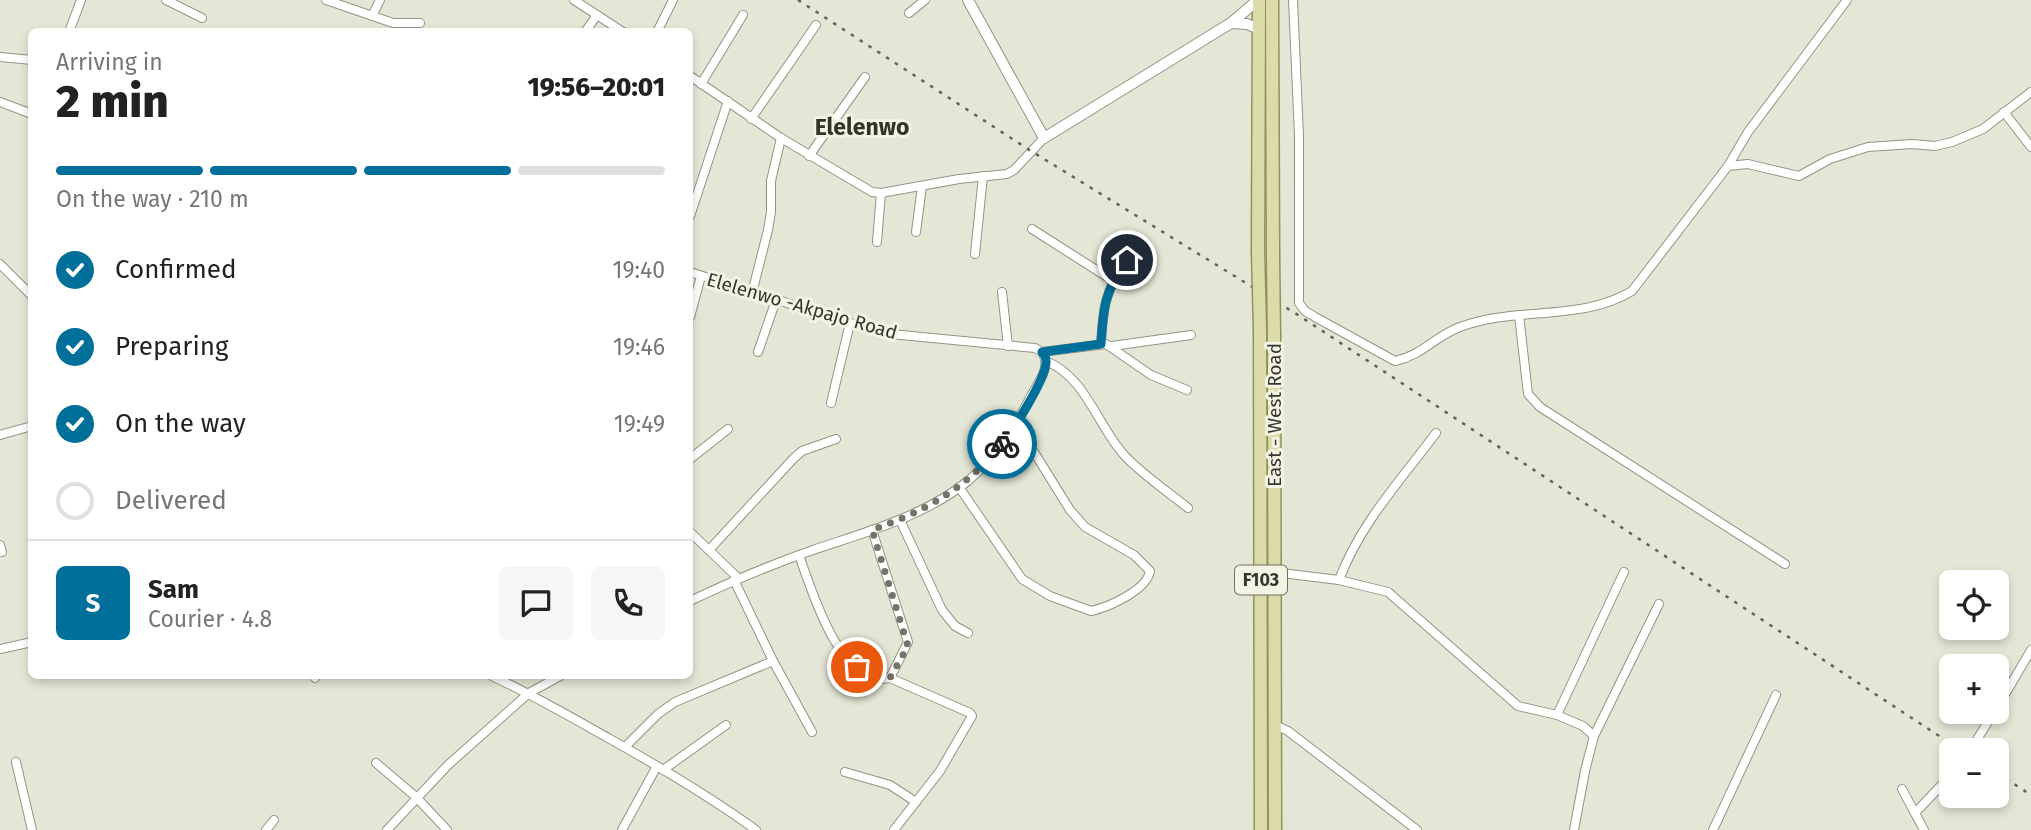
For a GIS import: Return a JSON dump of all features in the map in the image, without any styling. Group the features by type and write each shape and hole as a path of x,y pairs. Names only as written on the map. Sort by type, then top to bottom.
{"main road":[{"name":"East - West Road","path":"1258,0 1261,830"},
{"name":"East - West Road","path":"1272,0 1275,830"}],"street":[{"path":"70,28 80,0"},
{"path":"166,0 202,18"},
{"path":"326,0 393,23 420,23"},
{"path":"372,16 380,0"},
{"path":"573,0 617,28"},
{"path":"659,28 673,0"},
{"path":"909,13 925,0"},
{"path":"968,0 1044,138"},
{"path":"693,78 809,156 862,187 881,193 1002,175 1014,170 1044,138 1231,23 1258,0"},
{"path":"1293,0 1299,136 1299,303 1305,311 1395,362 1412,358 1440,337 1460,327 1499,317 1593,307 1615,302 1632,292 1728,166 1748,132 1847,0"},
{"path":"588,28 597,15"},
{"path":"701,84 743,15"},
{"path":"1231,23 1247,24 1259,29"},
{"path":"751,119 816,26"},
{"path":"0,57 28,60"},
{"path":"809,156 865,77"},
{"path":"1728,166 1748,163 1799,176 1830,159 1868,147 1912,144 1935,146 1952,142 1983,128 2031,92"},
{"path":"693,207 728,101"},
{"path":"0,102 28,112"},
{"path":"2004,112 2031,147"},
{"path":"752,293 768,230 771,181 781,138"},
{"path":"975,254 983,176"},
{"path":"916,232 922,186"},
{"path":"877,242 881,193"},
{"path":"1032,229 1112,280"},
{"path":"1101,344 1103,310 1112,280 1127,260"},
{"path":"0,264 28,292"},
{"name":"Elelenwo -Akpajo Road","path":"693,273 850,323 910,337 1034,348 1042,352 1101,344 1112,346"},
{"path":"693,306 701,276"},
{"path":"1002,292 1008,346"},
{"path":"758,352 776,300"},
{"path":"1519,315 1528,394 1540,407 1785,564"},
{"path":"831,403 850,323"},
{"path":"1112,346 1191,335"},
{"path":"1112,346 1151,375 1187,390"},
{"path":"1042,352 1046,361 1061,369 1077,384 1125,456 1188,508"},
{"path":"693,600 736,579 900,520 930,506 959,487 982,467 1012,430 1043,372 1046,361"},
{"path":"0,435 28,427"},
{"path":"693,457 728,429"},
{"path":"959,487 1022,579 1050,596 1091,611 1129,595 1146,581 1150,571 1134,555 1099,536 1076,517 1034,452 1012,430"},
{"path":"1339,580 1349,554 1375,511 1436,433"},
{"path":"709,550 793,459 809,448 836,439"},
{"path":"900,520 942,610 955,626 968,633"},
{"path":"872,530 908,642 890,678"},
{"path":"693,535 736,579 773,661 812,732"},
{"path":"799,555 820,612 843,652 871,678 890,678 972,716 940,771 894,830"},
{"path":"1273,572 1339,580 1388,592 1518,706 1557,715 1583,726 1594,736"},
{"path":"1557,715 1624,572"},
{"path":"1574,830 1584,771 1594,736 1659,604"},
{"path":"0,649 28,643"},
{"path":"2009,688 2031,650"},
{"path":"625,747 658,714 675,702 773,661"},
{"path":"499,679 625,747 743,826 756,830"},
{"path":"387,830 448,765 529,693 555,679"},
{"path":"1713,830 1776,695"},
{"path":"622,830 660,768 726,724"},
{"path":"1273,724 1288,731 1418,830"},
{"path":"16,762 32,830"},
{"path":"376,763 416,797 447,830"},
{"path":"845,772 890,785 916,803"},
{"path":"1915,813 1939,788"},
{"path":"1902,789 1924,830"},
{"path":"266,830 274,820"}],"railway":[{"path":"798,0 1031,151 1298,315 1942,738"},
{"path":"2009,781 2031,795"}],"way so far":[{"path":"857,667 871,678 890,678 908,646 872,530 916,513 944,498 971,478 1002,444"}],"district":[{"name":"Elelenwo","path":"862,127"}],"route":[{"path":"1002,444 1043,372 1046,361 1042,352 1101,344 1103,310 1112,280 1127,260"}]}
